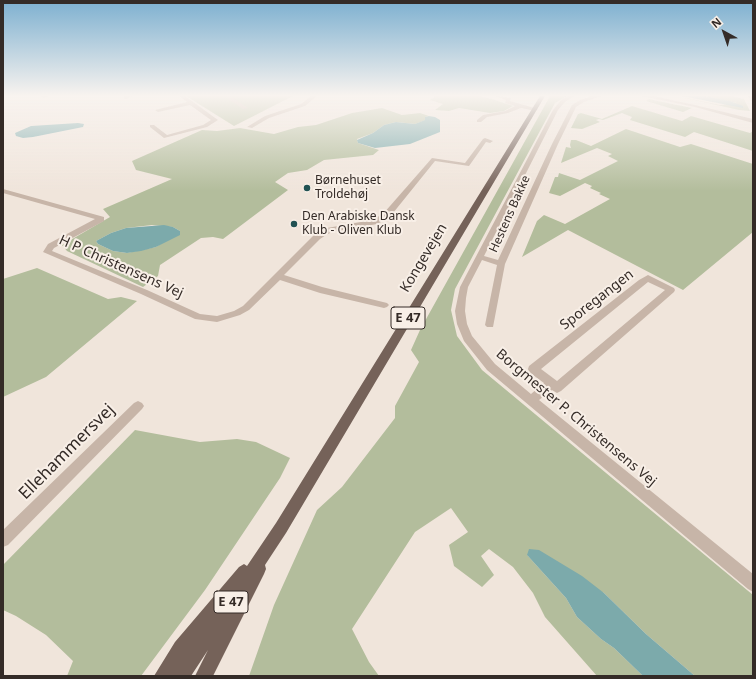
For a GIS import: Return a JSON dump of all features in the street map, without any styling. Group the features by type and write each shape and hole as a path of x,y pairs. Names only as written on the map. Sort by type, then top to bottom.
{"main road":[{"name":"Kongevejen","path":"181,676 280,528 523,128"},
{"name":"Kongevejen","path":"204,676 280,528"},
{"path":"163,676 181,648 280,528"}],"street":[{"path":"154,128 166,137 199,128"},
{"name":"Borgmester P. Christensens Vej","path":"549,128 533,171 480,257 464,287 460,298 460,311 462,324 468,338 491,366 531,401 753,584"},
{"name":"Hestens Bakke","path":"490,325 501,264 533,171 561,128"},
{"path":"431,163 434,159 467,165 485,140 490,141"},
{"path":"431,163 472,170"},
{"name":"H P Christensens Vej","path":"3,191 101,219 51,246 47,252 144,292 198,317 217,319 238,313 246,308 316,237 330,230 374,222 386,216 431,163"},
{"name":"Hestens Bakke","path":"480,257 501,264"},
{"path":"278,276 320,290 384,305"},
{"name":"Sporegangen","path":"648,278 671,290 557,388 552,383 533,369 642,282 648,278"},
{"name":"Sporegangen","path":"531,401 552,383"},
{"name":"Ellehammersvej","path":"3,540 138,406"}],"green space":[{"path":"240,128 274,134 296,128 380,128 373,133 357,139 358,143 379,150 373,155 324,160 307,170 288,173 275,182 288,190 223,239 213,237 201,238 160,265 158,276 143,287 67,251 62,245 110,217 103,209 172,179 136,170 132,161 202,130 217,131","holes":["152,225 173,227 180,231 156,247 127,253 113,251 98,244 96,241 111,233 126,228"]},
{"path":"532,128 542,128 455,289 451,310 457,336 482,370 753,595 753,676 695,676 646,634 604,593 527,555 566,598 577,617 601,639 614,648 643,676 597,676 545,617 533,593 513,567 489,549 481,556 494,575 482,587 454,566 449,545 468,532 451,508 415,532 352,629 369,662 379,676 249,676 274,605 317,510 342,487 395,418 395,406 419,362 411,350 420,330"},
{"path":"571,128 585,128 582,129"},
{"path":"655,128 732,128 750,133 753,131 753,151 694,132 685,137"},
{"path":"626,129 680,147 691,144 753,164 753,232 683,290 568,230 522,257 537,221 544,215 565,224 610,199 599,194 601,193 590,188 592,186 585,183 560,196 549,193 555,177 558,177 559,173 580,180 618,161 608,156 612,154 597,148 561,163 566,147 571,148 571,140 576,140 591,146"},
{"path":"37,268 108,299 121,297 137,301 46,377 3,397 3,279"},
{"path":"135,430 200,442 237,439 256,442 290,458 280,478 205,590 141,676 67,676 73,661 46,635 16,616 3,610 3,565"}],"water":[{"path":"27,128 80,128 23,138 16,136 15,133"},
{"path":"380,128 440,128 440,132 410,144 375,148 358,143 357,140 373,133"},
{"path":"164,225 173,227 180,231 180,235 156,247 141,251 127,253 113,251 98,244 96,241 111,233 126,228"},
{"path":"529,549 539,550 582,576 604,593 646,634 695,676 643,676 614,648 601,639 577,617 566,598 527,555"}],"place":[{"name":"Børnehuset Troldehøj","path":"307,188"},
{"name":"Den Arabiske Dansk Klub - Oliven Klub","path":"294,224"}]}
